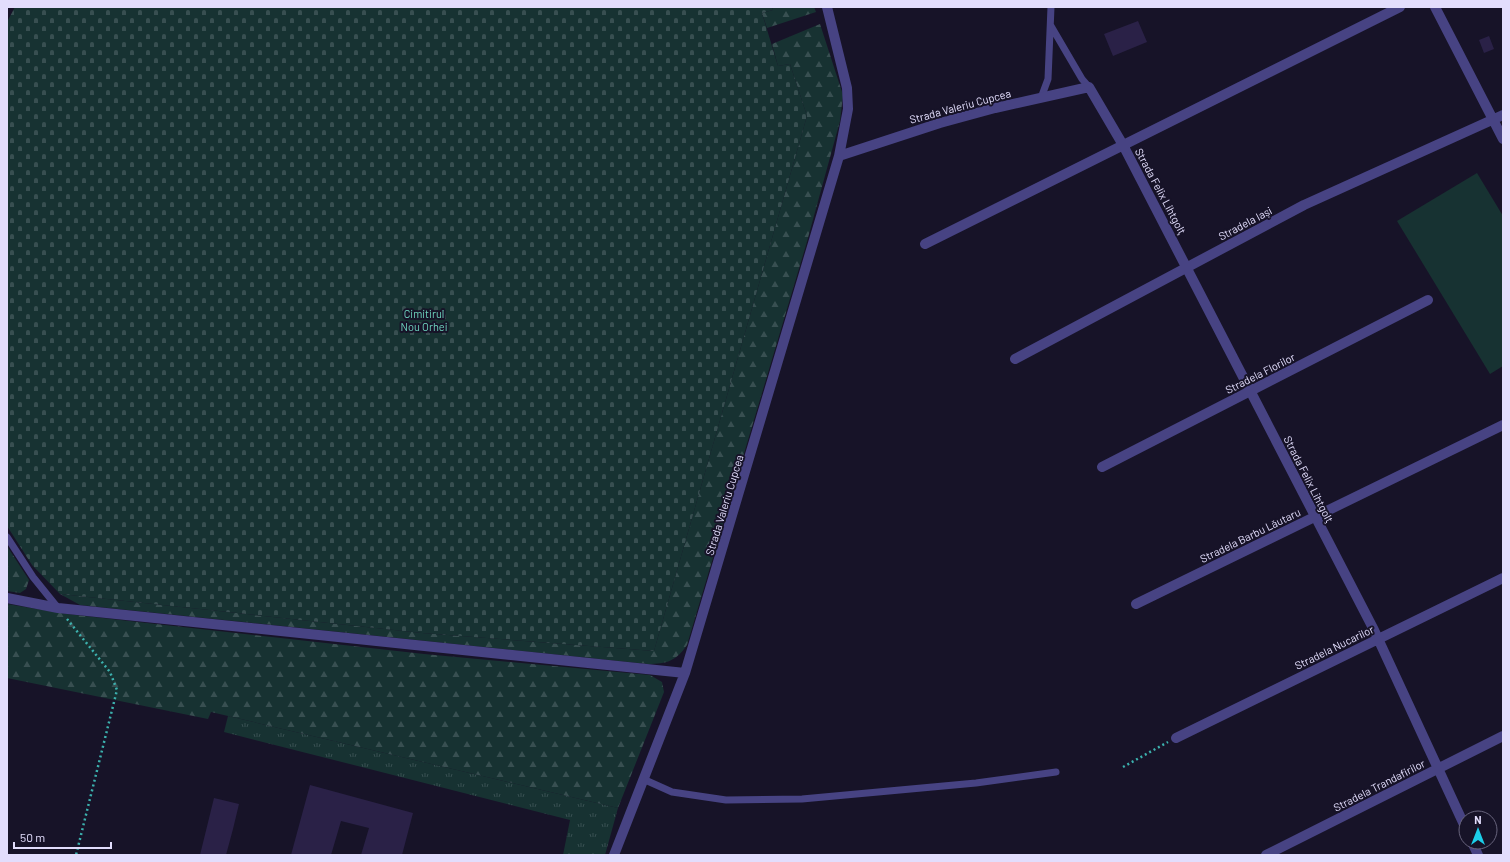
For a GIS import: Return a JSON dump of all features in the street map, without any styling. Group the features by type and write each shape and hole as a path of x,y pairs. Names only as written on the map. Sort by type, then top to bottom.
{"street":[{"name":"Strada Valeriu Cupcea","path":"614,855 685,673 839,156 848,109 847,88 827,7"},
{"name":"Strada Felix Lihtgolţ","path":"925,244 1400,7"},
{"path":"1435,7 1503,140"},
{"name":"Strada Valeriu Cupcea","path":"839,156 940,123 995,108 1089,87"},
{"name":"Strada Felix Lihtgolţ","path":"1089,87 1123,145 1378,639 1458,812"},
{"name":"Stradela Iași","path":"1015,359 1304,205 1503,115"},
{"name":"Stradela Florilor","path":"1102,467 1428,300"},
{"name":"Stradela Barbu Lăutaru","path":"1136,604 1503,425"},
{"name":"Stradela Nucarilor","path":"1176,738 1503,578"},
{"path":"7,598 58,608 685,673"},
{"name":"Stradela Trandafirilor","path":"1266,855 1503,736"}],"lane":[{"path":"1041,98 1048,79 1051,7"},
{"path":"1051,26 1089,87"},
{"path":"7,537 33,577 58,608"},
{"path":"643,779 672,792 726,800 802,799 976,783 1056,772"}],"path":[{"path":"58,608 110,672 117,690 76,855"},
{"path":"1123,767 1176,738"}],"green space":[{"name":"Cimitirul Nou Orhei","path":"15,7 772,7 773,10 762,13 778,66 790,64 807,116 654,651 422,633 60,594 32,565 7,526 7,22"},
{"path":"772,7 814,7 816,12 767,28 762,13 773,10"},
{"path":"820,24 843,95 840,121 806,245 687,645 675,658 666,662 648,664 80,605 60,594 422,633 654,651 807,116 790,64 778,66 772,44"},
{"path":"1477,173 1503,216 1503,366 1490,374 1397,221"},
{"path":"7,546 29,580 26,589 20,593 7,591"},
{"path":"7,604 67,614 424,654 650,675 662,682 664,692 618,808 211,712 208,719 7,678"},
{"path":"228,716 618,808 605,855 563,855 570,820 224,732"}],"building":[{"path":"1138,21 1147,42 1113,56 1104,34"},
{"path":"1489,36 1494,49 1484,53 1479,40"},
{"path":"310,785 413,813 402,855 361,855 369,828 341,821 331,855 291,855"},
{"path":"214,798 239,804 233,829 226,855 200,855"}]}
